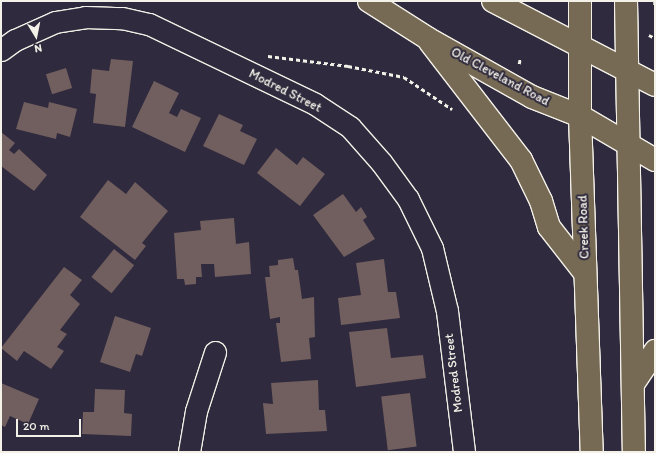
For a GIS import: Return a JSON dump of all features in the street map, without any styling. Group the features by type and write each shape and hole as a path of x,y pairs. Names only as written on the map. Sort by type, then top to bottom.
{"main road":[{"name":"Old Cleveland Road","path":"369,1 427,38 532,97 580,116 655,160"},
{"path":"493,1 625,70 655,84"},
{"name":"Creek Road","path":"580,1 580,116 592,452"},
{"path":"626,1 625,70 628,144 634,452"},
{"path":"427,38 521,160 538,194 549,227 585,273"},
{"path":"633,384 655,351"}],"street":[{"name":"Modred Street","path":"1,50 15,40 55,22 85,17 135,21 149,24 315,104 350,127 381,162 408,199 432,248 447,311 464,452"},
{"path":"189,452 196,411 215,352"}],"path":[{"path":"654,1 655,5"},
{"path":"263,56 348,66 404,77 457,112"}],"building":[{"path":"111,59 133,61 125,127 93,123 96,94 90,93 92,69 109,71"},
{"path":"66,68 72,88 52,94 46,74"},
{"path":"154,81 179,93 169,113 177,117 181,109 201,118 185,152 132,127"},
{"path":"24,102 48,108 49,102 77,109 70,137 57,133 56,139 16,129"},
{"path":"219,114 243,125 240,131 257,139 244,165 203,146"},
{"path":"1,132 15,143 9,150 14,154 19,149 47,175 34,191 1,166"},
{"path":"276,148 297,165 303,157 325,174 300,206 257,173"},
{"path":"108,180 126,194 135,182 168,211 142,243 146,246 135,260 80,217"},
{"path":"343,194 356,212 361,207 367,217 363,220 375,239 344,257 313,215"},
{"path":"234,218 236,244 249,242 251,274 215,277 214,264 201,264 202,277 196,277 196,284 185,285 184,279 177,279 174,233 201,230 200,221"},
{"path":"114,249 134,265 112,293 91,277"},
{"path":"293,258 295,270 298,270 302,299 314,297 315,337 309,338 311,359 281,362 276,323 280,323 280,317 270,319 265,277 270,277 269,266 278,265 278,260"},
{"path":"384,259 388,292 396,292 400,318 341,325 338,298 361,295 356,263"},
{"path":"64,267 82,280 70,295 80,304 60,330 67,334 57,347 64,351 51,369 24,351 17,361 1,348"},
{"path":"115,316 151,328 142,356 136,354 130,372 100,362"},
{"path":"387,328 391,358 423,355 426,378 356,387 349,332"},
{"path":"318,380 319,410 325,410 327,431 266,434 263,403 273,404 271,383"},
{"path":"1,383 39,399 28,424 10,416 5,427 1,425"},
{"path":"95,389 125,390 124,413 132,414 131,436 82,434 83,412 94,412"},
{"path":"410,393 417,447 388,450 381,397"}]}
